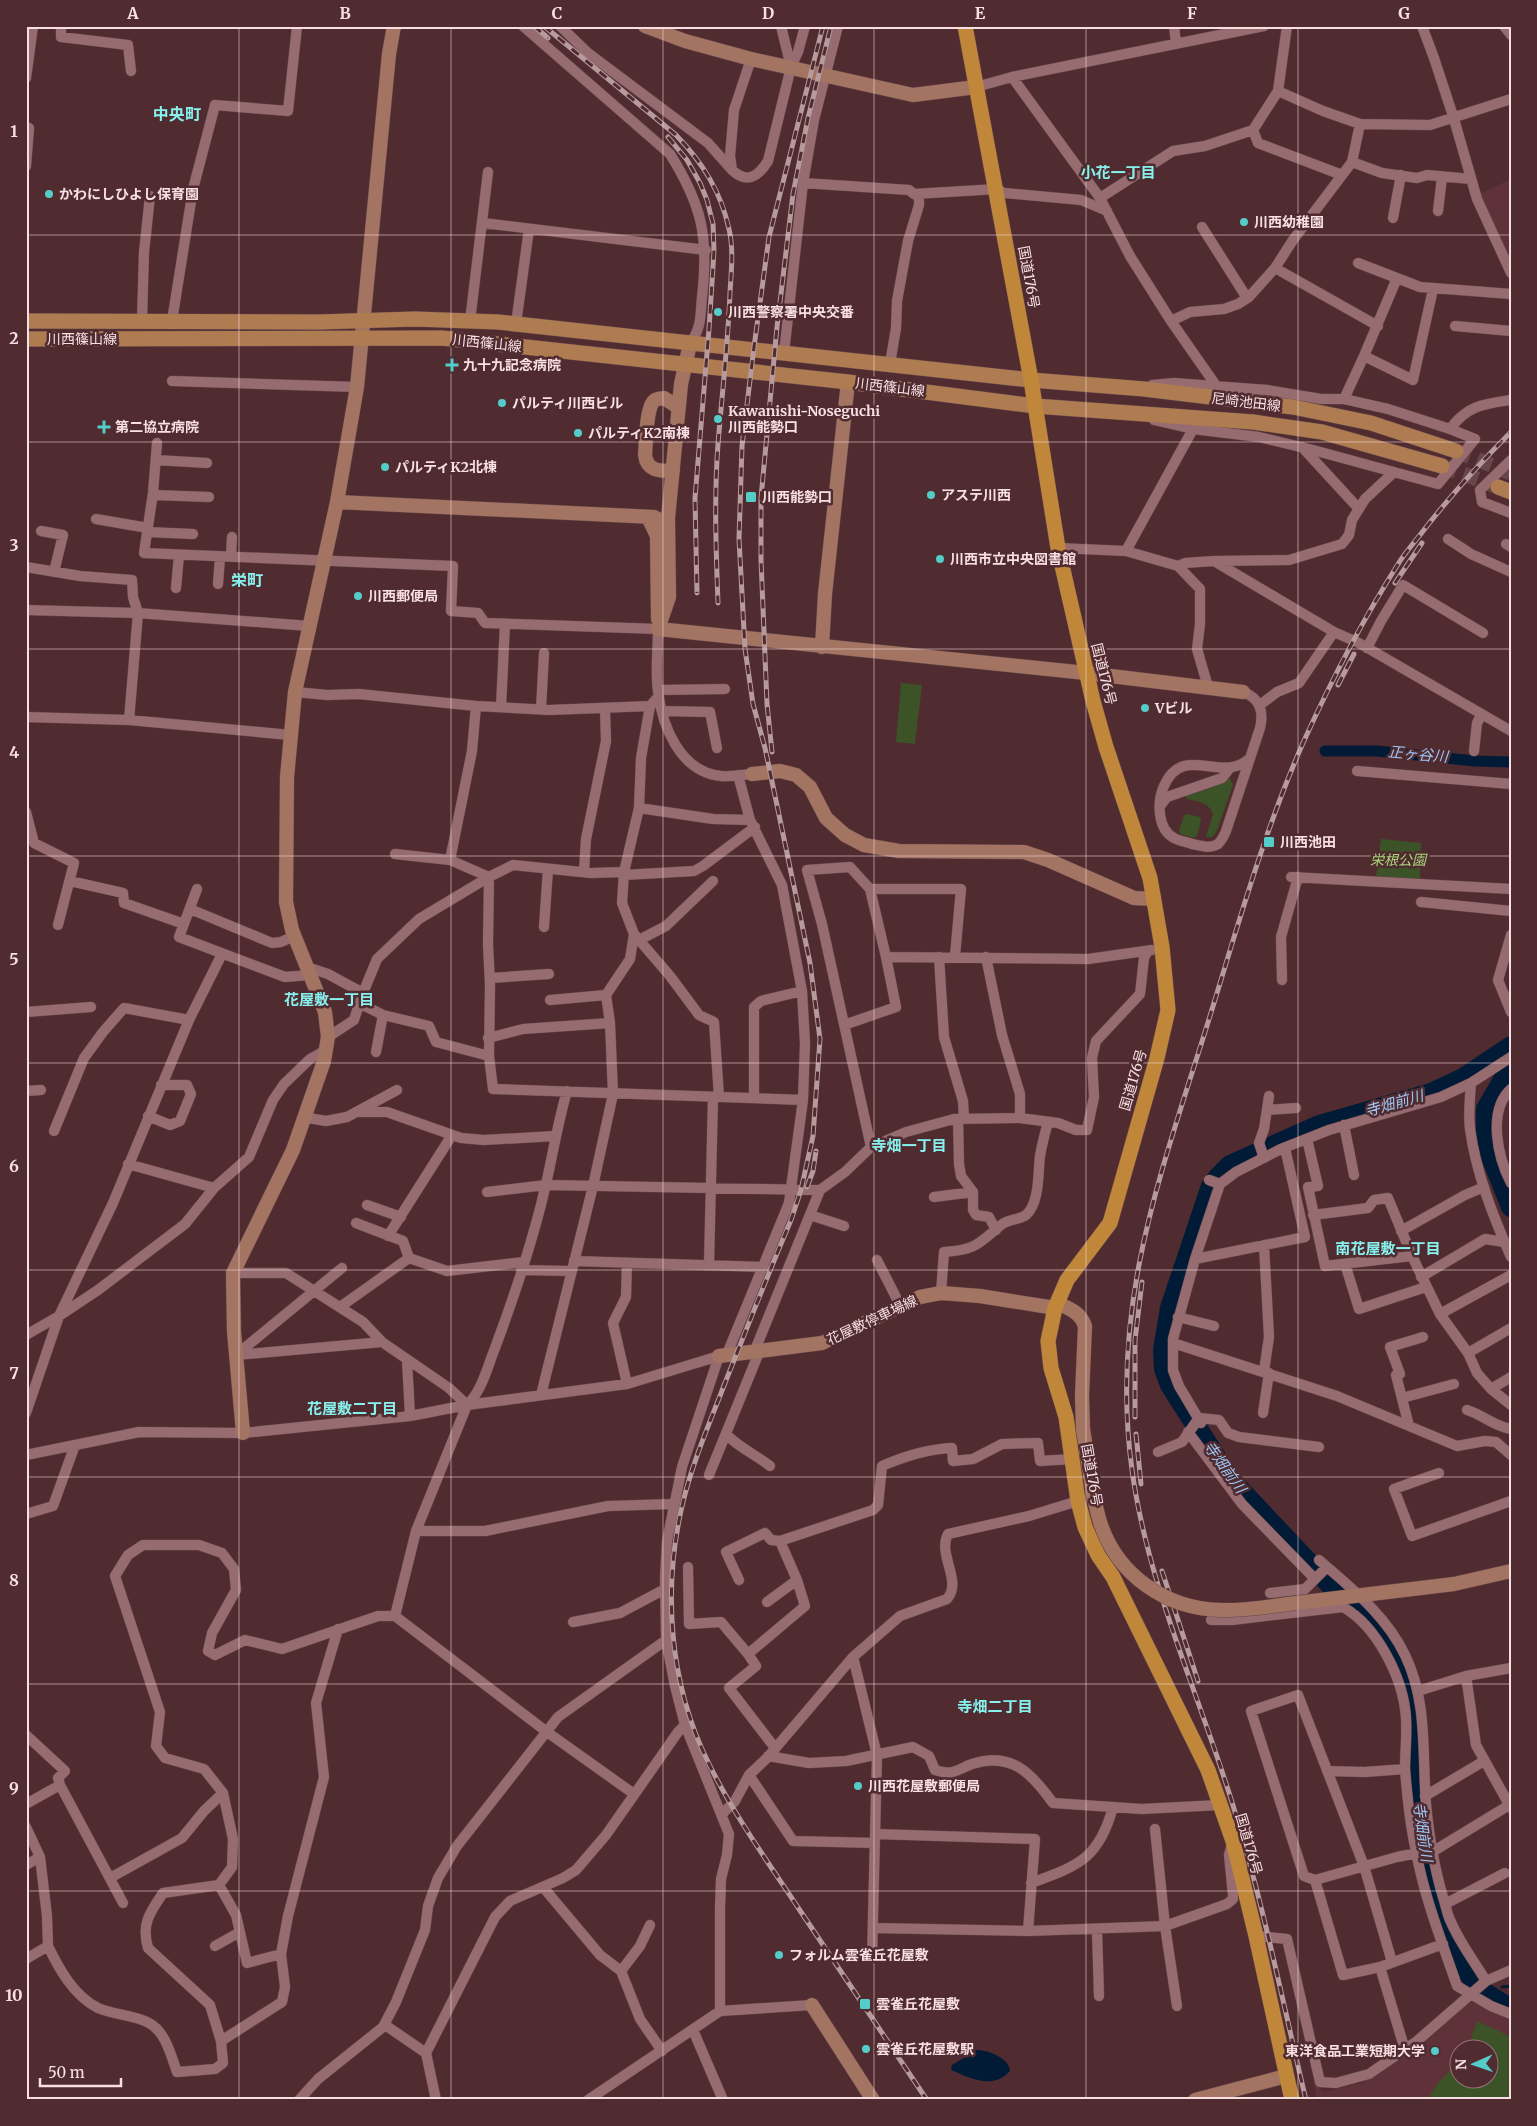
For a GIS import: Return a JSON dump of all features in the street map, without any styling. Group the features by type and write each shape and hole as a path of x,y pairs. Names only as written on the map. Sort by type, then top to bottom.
{"highway":[{"name":"国道176号","path":"965,26 1032,380 1034,406 1058,548 1086,673 1106,747 1143,856 1154,899 1155,949 1168,1010 1157,1058 1110,1223 1067,1280 1056,1306 1048,1341 1051,1368 1066,1417 1078,1501 1085,1527 1113,1577 1208,1770 1233,1840 1292,2100"}],"main road":[{"name":"川西篠山線","path":"26,322 310,322 415,319 470,321 516,324 1032,380"},
{"name":"川西篠山線","path":"26,339 442,338 848,382 1034,406"},
{"name":"尼崎池田線","path":"1032,380 1128,388 1293,407 1371,423 1456,451"},
{"name":"尼崎池田線","path":"1034,406 1253,422 1322,432 1442,466"}],"street":[{"path":"26,78 29,40 33,26"},
{"path":"61,26 61,37 128,45 131,71"},
{"path":"172,321 193,189 214,106 288,111 297,26"},
{"path":"243,1433 236,1355 232,1273 292,1150 327,1043 325,1012 294,936 286,902 287,777 295,692 337,502 356,387 364,321 388,54 394,26"},
{"path":"523,26 670,154 686,180 701,219 706,250 699,330 690,344 678,407 669,503 669,597 658,630"},
{"path":"560,26 588,53 708,143 740,178 749,178 762,170 768,161 791,67 798,52 804,26"},
{"path":"644,26 674,32 750,59 913,96 976,87 1012,77 1260,27"},
{"path":"781,26 791,67"},
{"path":"784,353 802,183 838,26"},
{"path":"1174,26 1176,44"},
{"path":"1100,198 1173,151 1204,146 1252,130 1278,91 1287,26"},
{"path":"1422,26 1454,119 1477,199 1511,273"},
{"path":"1504,26 1511,35"},
{"path":"732,170 730,156 734,110 750,59"},
{"path":"1012,77 1100,198 1130,256 1171,321 1218,387"},
{"path":"1278,91 1323,111 1360,124 1430,125 1454,119 1511,99"},
{"path":"1171,321 1190,312 1224,308 1238,304 1275,268 1293,240 1352,162 1360,124"},
{"path":"26,128 29,128 26,166"},
{"path":"1252,130 1258,143 1342,175"},
{"path":"1352,162 1382,173 1417,178 1427,175 1470,179"},
{"path":"470,321 488,172"},
{"path":"1393,218 1401,175"},
{"path":"1438,210 1442,177"},
{"path":"802,183 909,190 916,194 919,199 919,205 908,240 896,301 896,328 890,364"},
{"path":"916,194 997,190 1004,193 1081,200 1107,211"},
{"path":"142,321 144,252 150,196"},
{"path":"483,223 706,250"},
{"path":"1202,227 1246,298"},
{"path":"516,324 529,229"},
{"path":"1358,263 1420,287 1511,294"},
{"path":"1275,268 1378,326"},
{"path":"1344,399 1378,326 1397,278"},
{"path":"1364,356 1413,380 1433,289"},
{"path":"1455,326 1511,331"},
{"path":"172,382 356,387"},
{"path":"822,647 825,594 848,382"},
{"path":"1124,413 1193,430 1259,437 1438,484 1475,439 1450,428 1388,409 1344,399 1321,399 1267,390 1174,383 1128,388"},
{"path":"673,471 657,471 649,467 644,456 653,402 656,399 667,398 678,407"},
{"path":"1450,428 1471,408 1511,400"},
{"path":"1126,551 1193,430"},
{"path":"157,443 153,495 144,553 453,566 451,611 478,613 485,624 658,630 1086,673 1243,692 1249,694 1260,705 1262,721 1250,758 1226,831 1222,840 1212,846 1200,846 1174,839 1164,827 1160,807 1163,788 1168,778 1181,766 1190,764 1230,768 1241,765 1250,758"},
{"path":"1301,447 1359,508"},
{"path":"156,460 207,463"},
{"path":"1511,460 1480,490 1482,502 1511,513"},
{"path":"1178,566 1185,563 1214,561 1288,560 1342,544 1349,535 1352,520 1365,499 1394,472"},
{"path":"153,495 208,497"},
{"path":"337,502 651,517 664,522 668,528"},
{"path":"651,517 660,513 669,503"},
{"path":"651,517 657,536 658,693 672,742 684,758 701,770 720,776 780,771 796,775 810,787 826,818 845,835 864,846 899,851 1024,852 1048,860 1134,898 1154,899"},
{"path":"96,519 148,530 193,534"},
{"path":"42,531 63,535 54,572"},
{"path":"231,558 232,537"},
{"path":"1448,539 1471,554 1511,572"},
{"path":"1058,548 1126,551 1178,566 1200,589 1200,624 1197,649 1208,687"},
{"path":"176,588 179,555"},
{"path":"218,584 220,557"},
{"path":"1214,561 1334,632 1367,648 1511,731"},
{"path":"26,568 132,580 133,597 138,613 129,720"},
{"path":"1367,648 1403,586 1483,633"},
{"path":"26,610 138,613 309,626"},
{"path":"500,707 505,624"},
{"path":"1260,705 1277,692 1299,684 1334,632"},
{"path":"541,709 544,653"},
{"path":"658,693 725,689"},
{"path":"295,692 327,695 358,694 476,706 541,709 605,709 609,706 643,708 650,706"},
{"path":"658,693 650,706 641,758 639,808 624,873 622,903 636,937 670,976 698,1015 714,1022 716,1097 709,1264"},
{"path":"450,860 472,751 476,706"},
{"path":"584,871 586,839 606,741 605,709"},
{"path":"663,712 710,712 717,748"},
{"path":"1474,751 1478,723 1482,714"},
{"path":"26,717 129,720 290,735"},
{"path":"1160,807 1167,797 1222,778 1230,768"},
{"path":"1358,771 1511,784"},
{"path":"720,2011 721,1879 728,1834 722,1814 685,1725 666,1640 665,1589 667,1541 682,1467 723,1355 764,1267 789,1203 803,1100 805,1042 802,991 782,885 753,824 745,775"},
{"path":"639,808 753,824"},
{"path":"26,812 34,843 74,863 58,925"},
{"path":"26,1335 98,1290 185,1224 214,1188 248,1157 273,1100 284,1084 354,1020 377,959 419,920 489,877 513,865 591,873 694,871 703,866 753,824"},
{"path":"395,854 450,860 489,877"},
{"path":"844,1025 896,1007 870,888 850,867 807,870 822,924 844,1025 871,1147"},
{"path":"544,927 548,869"},
{"path":"489,877 490,978 488,1056 494,1089 803,1100"},
{"path":"1282,980 1282,936 1294,877 1511,889"},
{"path":"70,881 123,893 124,903 184,924"},
{"path":"636,937 666,926 713,881"},
{"path":"870,888 961,889 955,956"},
{"path":"198,889 179,937 285,977 308,971 328,974 383,1015 429,1026 436,1042 488,1056"},
{"path":"1421,902 1511,911"},
{"path":"190,909 272,943 281,942 294,936"},
{"path":"1511,935 1498,980 1511,1012"},
{"path":"541,1395 593,1186 613,1094 610,1023 606,994 630,959 636,937"},
{"path":"886,957 955,956 1088,959 1155,949"},
{"path":"709,1475 820,1190 845,1172 871,1147 906,1132 961,1119 1020,1118 1058,1123 1076,1130 1087,1130 1094,1097 1092,1058 1096,1041 1140,994 1144,958 1155,949"},
{"path":"26,1413 59,1316 90,1254 189,1020 222,954"},
{"path":"939,956 944,1037 963,1101 961,1119 961,1176 973,1192 976,1215 989,1217 996,1230"},
{"path":"986,958 1002,1035 1020,1094 1020,1118"},
{"path":"490,978 549,974"},
{"path":"754,1098 754,1007 761,1001 802,991"},
{"path":"550,1000 606,994"},
{"path":"26,1012 91,1007"},
{"path":"54,1131 84,1058 124,1008 189,1020"},
{"path":"376,1052 383,1015"},
{"path":"488,1038 523,1028 610,1023"},
{"path":"1314,1578 1242,1504 1195,1424 1173,1370 1173,1343 1178,1317 1220,1184 1236,1172 1307,1139 1344,1125 1441,1097 1471,1083 1511,1057"},
{"path":"1471,1083 1470,1128 1484,1187 1511,1257"},
{"path":"148,1116 170,1125 180,1121 191,1094 187,1085 161,1085"},
{"path":"1511,1089 1506,1094 1500,1108 1497,1123 1498,1144 1506,1173 1511,1183"},
{"path":"26,1091 41,1090"},
{"path":"303,1117 326,1121 347,1117 397,1090"},
{"path":"394,1616 416,1531 467,1405 476,1396 522,1266 546,1185 555,1136 567,1091"},
{"path":"1264,1158 1259,1146 1269,1096"},
{"path":"1267,1110 1296,1108"},
{"path":"356,1112 387,1112 461,1138 484,1140 555,1136"},
{"path":"941,1293 944,1252 964,1251 977,1246 1006,1221 1026,1215 1032,1205 1037,1188 1040,1158 1048,1122"},
{"path":"1344,1125 1354,1176"},
{"path":"388,1236 452,1135"},
{"path":"1307,1139 1318,1186 1308,1187 1325,1266 1412,1256"},
{"path":"1195,1259 1305,1237 1285,1148"},
{"path":"128,1164 214,1188"},
{"path":"1208,1180 1220,1184"},
{"path":"487,1192 546,1185 820,1190"},
{"path":"1401,1231 1465,1195 1484,1187"},
{"path":"934,1197 973,1192"},
{"path":"1313,1215 1368,1208 1374,1200 1388,1198 1421,1277 1440,1314 1468,1353 1477,1373 1491,1389 1511,1405"},
{"path":"367,1205 401,1217"},
{"path":"810,1215 844,1226"},
{"path":"356,1223 403,1242 410,1258 447,1271 522,1266 627,1263 764,1267"},
{"path":"1421,1277 1485,1239 1504,1242"},
{"path":"1263,1414 1269,1337 1264,1245"},
{"path":"340,1307 410,1258"},
{"path":"877,1260 900,1305"},
{"path":"627,1263 626,1297 613,1323 627,1384"},
{"path":"1345,1264 1358,1309 1426,1287"},
{"path":"236,1355 342,1268"},
{"path":"232,1273 286,1273 363,1322 382,1342 449,1388 467,1405"},
{"path":"1440,1314 1511,1275"},
{"name":"花屋敷停車場線","path":"723,1355 822,1343 900,1305 920,1297 941,1293 1056,1306 1075,1311 1082,1317 1085,1326 1082,1396 1083,1429 1100,1523 1112,1548 1124,1566 1141,1583 1162,1596 1176,1602 1204,1609 1239,1610 1357,1594 1454,1584 1511,1571"},
{"path":"1178,1317 1214,1326"},
{"path":"1468,1353 1511,1328"},
{"path":"1409,1426 1396,1374 1400,1374 1390,1347 1423,1337"},
{"path":"236,1355 382,1342"},
{"path":"1173,1343 1337,1396 1457,1446 1485,1441 1496,1442 1511,1455"},
{"path":"26,1455 139,1432 243,1433 410,1416 467,1405 627,1384 723,1355"},
{"path":"408,1360 410,1416"},
{"path":"1491,1389 1511,1377"},
{"path":"1402,1398 1454,1384"},
{"path":"1467,1410 1497,1426 1511,1429"},
{"path":"1158,1452 1177,1446 1195,1424 1215,1418 1228,1433 1239,1437 1319,1447"},
{"path":"726,1434 735,1444 751,1451 770,1466"},
{"path":"739,1580 726,1552 765,1533 771,1540 780,1541 873,1510 878,1505 882,1466 914,1454 932,1449 952,1448 954,1461 974,1459 1002,1444 1038,1443 1040,1460 1072,1458"},
{"path":"26,1514 53,1506 75,1445"},
{"path":"26,1448 39,1452"},
{"path":"1439,1473 1394,1489 1412,1536 1511,1501"},
{"path":"722,1814 735,1801 749,1775 772,1752 853,1657 900,1616 947,1599 950,1596 953,1585 945,1544 948,1534 1029,1516 1078,1501"},
{"path":"416,1531 486,1531 608,1506 673,1504"},
{"path":"748,1654 805,1606 797,1580 780,1541"},
{"path":"26,1827 40,1857 47,1916 48,1946 60,1972 78,1992 97,2008 150,2023 164,2038 177,2072 215,2069 223,2062 221,2041 210,2005 148,1948 144,1936 148,1914 163,1893 219,1885 232,1867 233,1839 224,1793 204,1769 165,1758 156,1746 160,1712 116,1576 128,1555 143,1545 200,1545 222,1552 234,1569 236,1590 212,1633 208,1651 215,1656 245,1640 282,1649 378,1616 394,1616 547,1732 634,1794"},
{"path":"1270,1593 1305,1589 1323,1564 1381,1617 1406,1655 1418,1691 1422,1714 1425,1796 1432,1850 1445,1904 1450,1921 1479,1987 1491,2006 1511,2014"},
{"path":"688,1567 689,1624 721,1622 756,1666 729,1688 772,1752 809,1763 846,1761 913,1747 929,1756 935,1770 948,1774 974,1764 994,1760 1019,1766 1038,1782 1053,1803 1142,1809 1220,1805"},
{"path":"767,1602 797,1580"},
{"path":"573,1622 620,1613 665,1589"},
{"path":"1211,1620 1232,1620 1344,1606 1377,1639 1386,1652 1397,1681 1406,1718 1405,1769 1416,1853 1425,1890 1457,1986 1479,1987"},
{"path":"221,2041 282,2002 285,1987 281,1954 288,1916 324,1778 316,1703 338,1630"},
{"path":"299,2100 318,2079 385,2024 396,2002 425,1930 428,1906 438,1878 456,1846 558,1718 666,1640"},
{"path":"853,1657 877,1755 872,1958"},
{"path":"1418,1691 1466,1676 1511,1668"},
{"path":"1392,1962 1364,1866 1298,1695 1251,1711 1304,1876 1315,1880 1364,1866 1432,1850 1510,1806 1476,1745 1466,1676"},
{"path":"436,2100 426,2053 496,1917 510,1901 576,1870 606,1835 685,1725"},
{"path":"26,1736 65,1771 58,1778 60,1785 123,1903"},
{"path":"1425,1796 1484,1761"},
{"path":"1327,1771 1365,1772 1405,1769"},
{"path":"749,1775 793,1841 875,1838 1035,1839 1028,1931"},
{"path":"26,1804 60,1785"},
{"path":"110,1878 182,1838 204,1810 224,1793"},
{"path":"1031,1883 1067,1870 1094,1851 1107,1829 1113,1807"},
{"path":"1155,1829 1164,1926 1177,2006"},
{"path":"873,1928 1028,1931 1097,1930 1164,1926 1227,1904 1232,1899 1229,1855 1233,1840"},
{"path":"26,1865 40,1857"},
{"path":"1445,1904 1508,1871 1511,1882"},
{"path":"1315,1880 1343,1975 1380,1967 1443,1944"},
{"path":"219,1885 236,1915 247,1963 281,1954"},
{"path":"543,1887 600,1955 621,1971 640,2019 662,2051"},
{"path":"621,1971 640,1946 650,1925"},
{"path":"1097,1930 1099,1996"},
{"path":"216,1946 240,1932"},
{"path":"1256,1936 1287,1939 1320,2082 1336,2084 1369,2074 1405,2050 1479,1987 1511,1970"},
{"path":"26,1959 48,1946"},
{"path":"1380,1967 1405,2050"},
{"path":"588,2100 720,2011 812,2005 873,2100"},
{"path":"385,2024 426,2053"},
{"path":"693,2030 723,2100"},
{"path":"1196,2100 1286,2076"}],"shaded area":[{"path":"1511,179 1511,263 1479,194"},
{"name":"東洋食品工業短期大学","path":"1466,2001 1480,2004 1511,2017 1511,2100 1317,2100 1313,2079 1323,2092 1362,2083 1407,2053"}],"green space":[{"path":"901,683 922,685 915,744 896,742"},
{"path":"1226,779 1230,779 1233,785 1216,833 1212,837 1206,837 1213,814 1206,805 1198,801 1186,799 1187,795 1211,788"},
{"path":"1184,815 1200,817 1201,821 1197,836 1194,838 1181,834 1179,831"},
{"name":"栄根公園","path":"1381,839 1421,843 1420,880 1376,877"},
{"path":"1477,2021 1511,2037 1511,2100 1427,2100 1438,2083 1450,2071 1450,2088 1500,2088 1500,2038 1471,2038"}],"water":[{"path":"977,2050 1003,2059 1010,2071 996,2080 981,2081 951,2070 952,2065"}],"waterway":[{"name":"正ヶ谷川","path":"1325,751 1377,751 1475,761 1511,762"},
{"name":"寺畑前川","path":"1511,1046 1463,1078 1431,1093 1319,1125 1230,1165 1211,1186 1170,1308 1163,1350 1164,1369 1170,1385 1230,1479 1334,1589 1371,1623 1396,1652 1407,1676 1410,1693 1422,1845 1445,1928 1466,1971 1484,1992 1511,2009"},
{"path":"1511,1074 1504,1078 1486,1109 1486,1144 1511,1207"},
{"path":"1502,1987 1511,1986"}],"tunnel":[{"path":"1456,451 1511,473"},
{"path":"1442,466 1498,487"}],"railway":[{"path":"534,26 548,38"},
{"path":"544,26 676,135 703,167 716,190 726,215 731,237 732,261 716,484 718,603"},
{"path":"823,26 769,237 742,446 739,539 745,649 753,704 765,748 810,963 820,1039 813,1136 801,1190 791,1220 708,1427 687,1487 676,1535 671,1602 673,1636 685,1702 709,1764 740,1820 763,1856 927,2100"},
{"path":"772,752 767,704 761,560 761,498 777,327 793,194 808,118 831,26"},
{"path":"668,137 687,160 700,183 707,200 713,224 714,251 709,329 695,498 697,593"},
{"path":"1306,2100 1264,1920 1235,1812 1163,1600 1140,1514 1132,1470 1127,1411 1128,1355 1133,1300 1155,1194 1171,1141 1262,850 1303,743 1348,650 1406,552 1457,490 1511,432"},
{"path":"1395,583 1422,543"},
{"path":"1338,685 1354,654"},
{"path":"807,1187 813,1171 816,1151"},
{"path":"1135,1417 1135,1340 1142,1282"},
{"path":"1136,1434 1141,1484"},
{"path":"1162,1571 1198,1681"}],"place":[{"name":"かわにしひよし保育園","path":"49,194"},
{"name":"川西幼稚園","path":"1244,222"},
{"name":"川西警察署中央交番","path":"718,312"},
{"name":"九十九記念病院","path":"452,365"},
{"name":"パルティ川西ビル","path":"502,403"},
{"name":"Kawanishi-Noseguchi 川西能勢口","path":"718,419"},
{"name":"第二協立病院","path":"104,427"},
{"name":"パルティK2南棟","path":"578,433"},
{"name":"パルティK2北棟","path":"385,467"},
{"name":"アステ川西","path":"931,495"},
{"name":"川西能勢口","path":"751,497"},
{"name":"川西市立中央図書館","path":"940,559"},
{"name":"川西郵便局","path":"358,596"},
{"name":"Vビル","path":"1145,708"},
{"name":"川西池田","path":"1269,842"},
{"name":"川西花屋敷郵便局","path":"858,1786"},
{"name":"フォルム雲雀丘花屋敷","path":"779,1955"},
{"name":"雲雀丘花屋敷","path":"865,2004"},
{"name":"雲雀丘花屋敷駅","path":"866,2049"},
{"name":"東洋食品工業短期大学","path":"1435,2051"}],"district":[{"name":"中央町","path":"177,114"},
{"name":"小花一丁目","path":"1118,172"},
{"name":"栄町","path":"247,580"},
{"name":"花屋敷一丁目","path":"329,999"},
{"name":"寺畑一丁目","path":"909,1145"},
{"name":"南花屋敷一丁目","path":"1388,1248"},
{"name":"花屋敷二丁目","path":"352,1408"},
{"name":"寺畑二丁目","path":"995,1706"}]}
